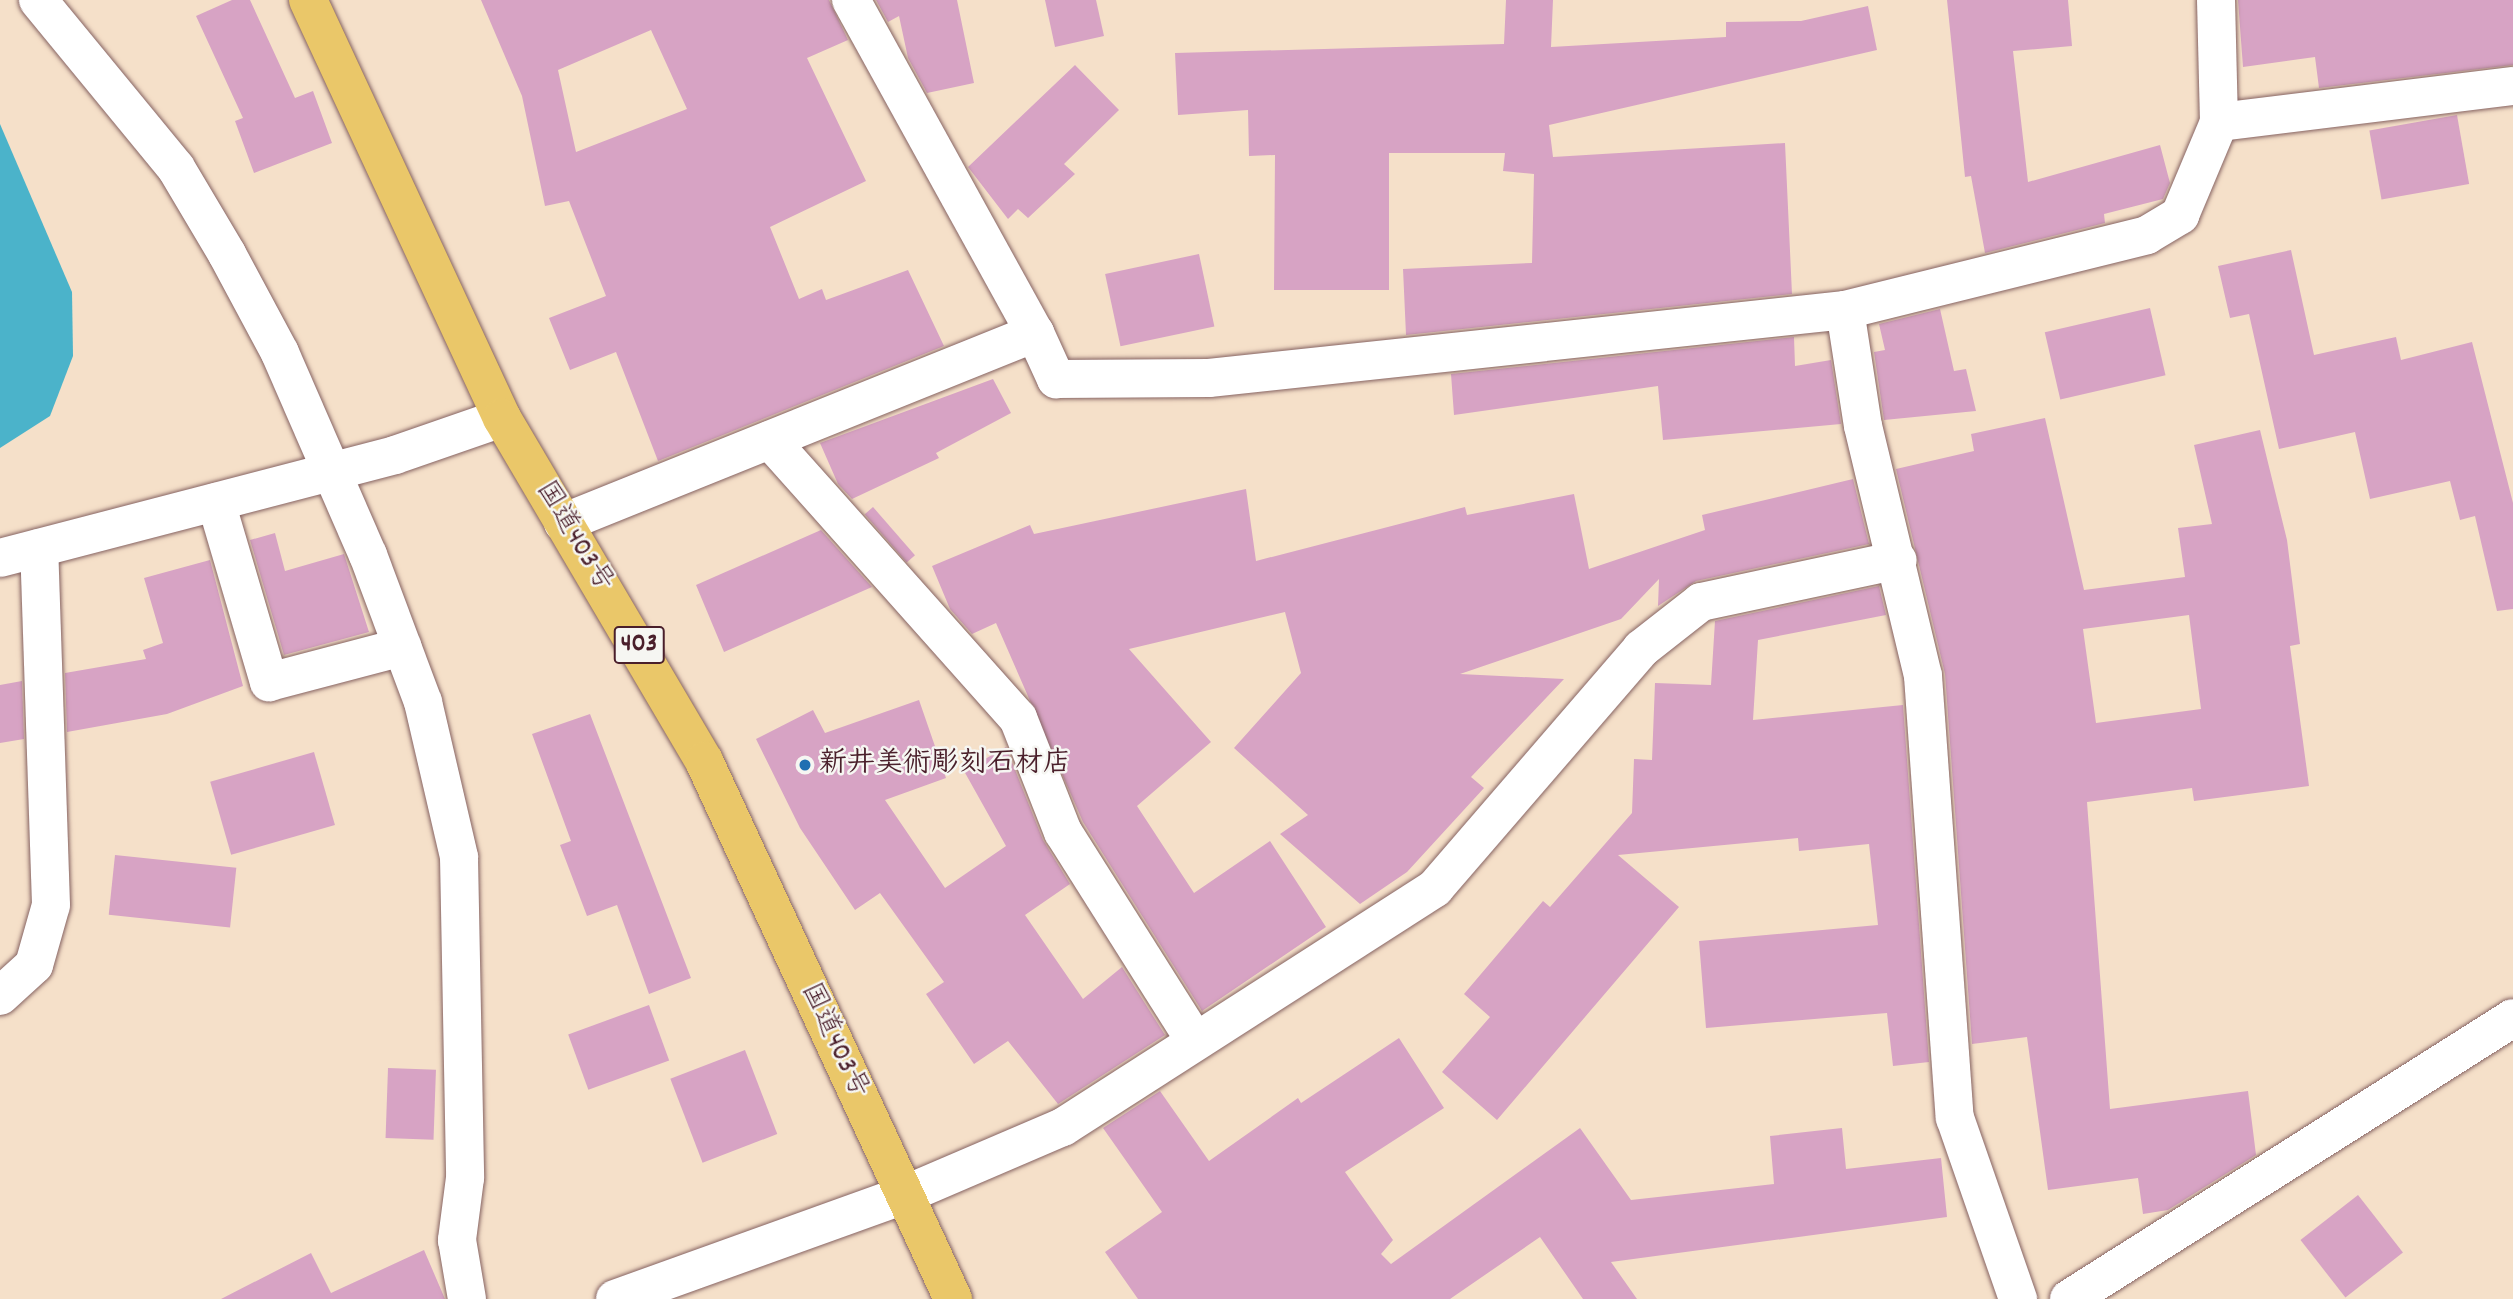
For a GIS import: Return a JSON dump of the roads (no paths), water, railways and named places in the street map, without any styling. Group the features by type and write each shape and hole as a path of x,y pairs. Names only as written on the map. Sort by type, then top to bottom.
{"highway":[{"name":"国道403号","path":"309,0 502,418 704,761 953,1299"}],"street":[{"path":"38,0 176,167 280,353 423,702 458,857 465,1178 457,1240 467,1299"},
{"path":"851,0 1035,334 1056,379 1209,378 1844,310 2147,235 2180,215 2219,122 2216,0"},
{"path":"2219,122 2513,86"},
{"path":"1844,310 1863,426 1898,560 1930,739 1934,881 1955,1118 2018,1299"},
{"path":"563,523 1035,334"},
{"path":"0,558 329,473 502,418"},
{"path":"770,440 1018,718 1063,832 1195,1041"},
{"path":"216,502 269,682 402,648"},
{"path":"0,996 34,965 51,905 39,548"},
{"path":"615,1299 904,1195 1063,1127 1435,888 1641,649 1701,602 1898,560"},
{"path":"2069,1299 2513,1018"}],"water":[{"path":"0,124 72,292 73,356 50,416 0,448"}],"place":[{"name":"新井美術彫刻石材店","path":"805,765"}]}
